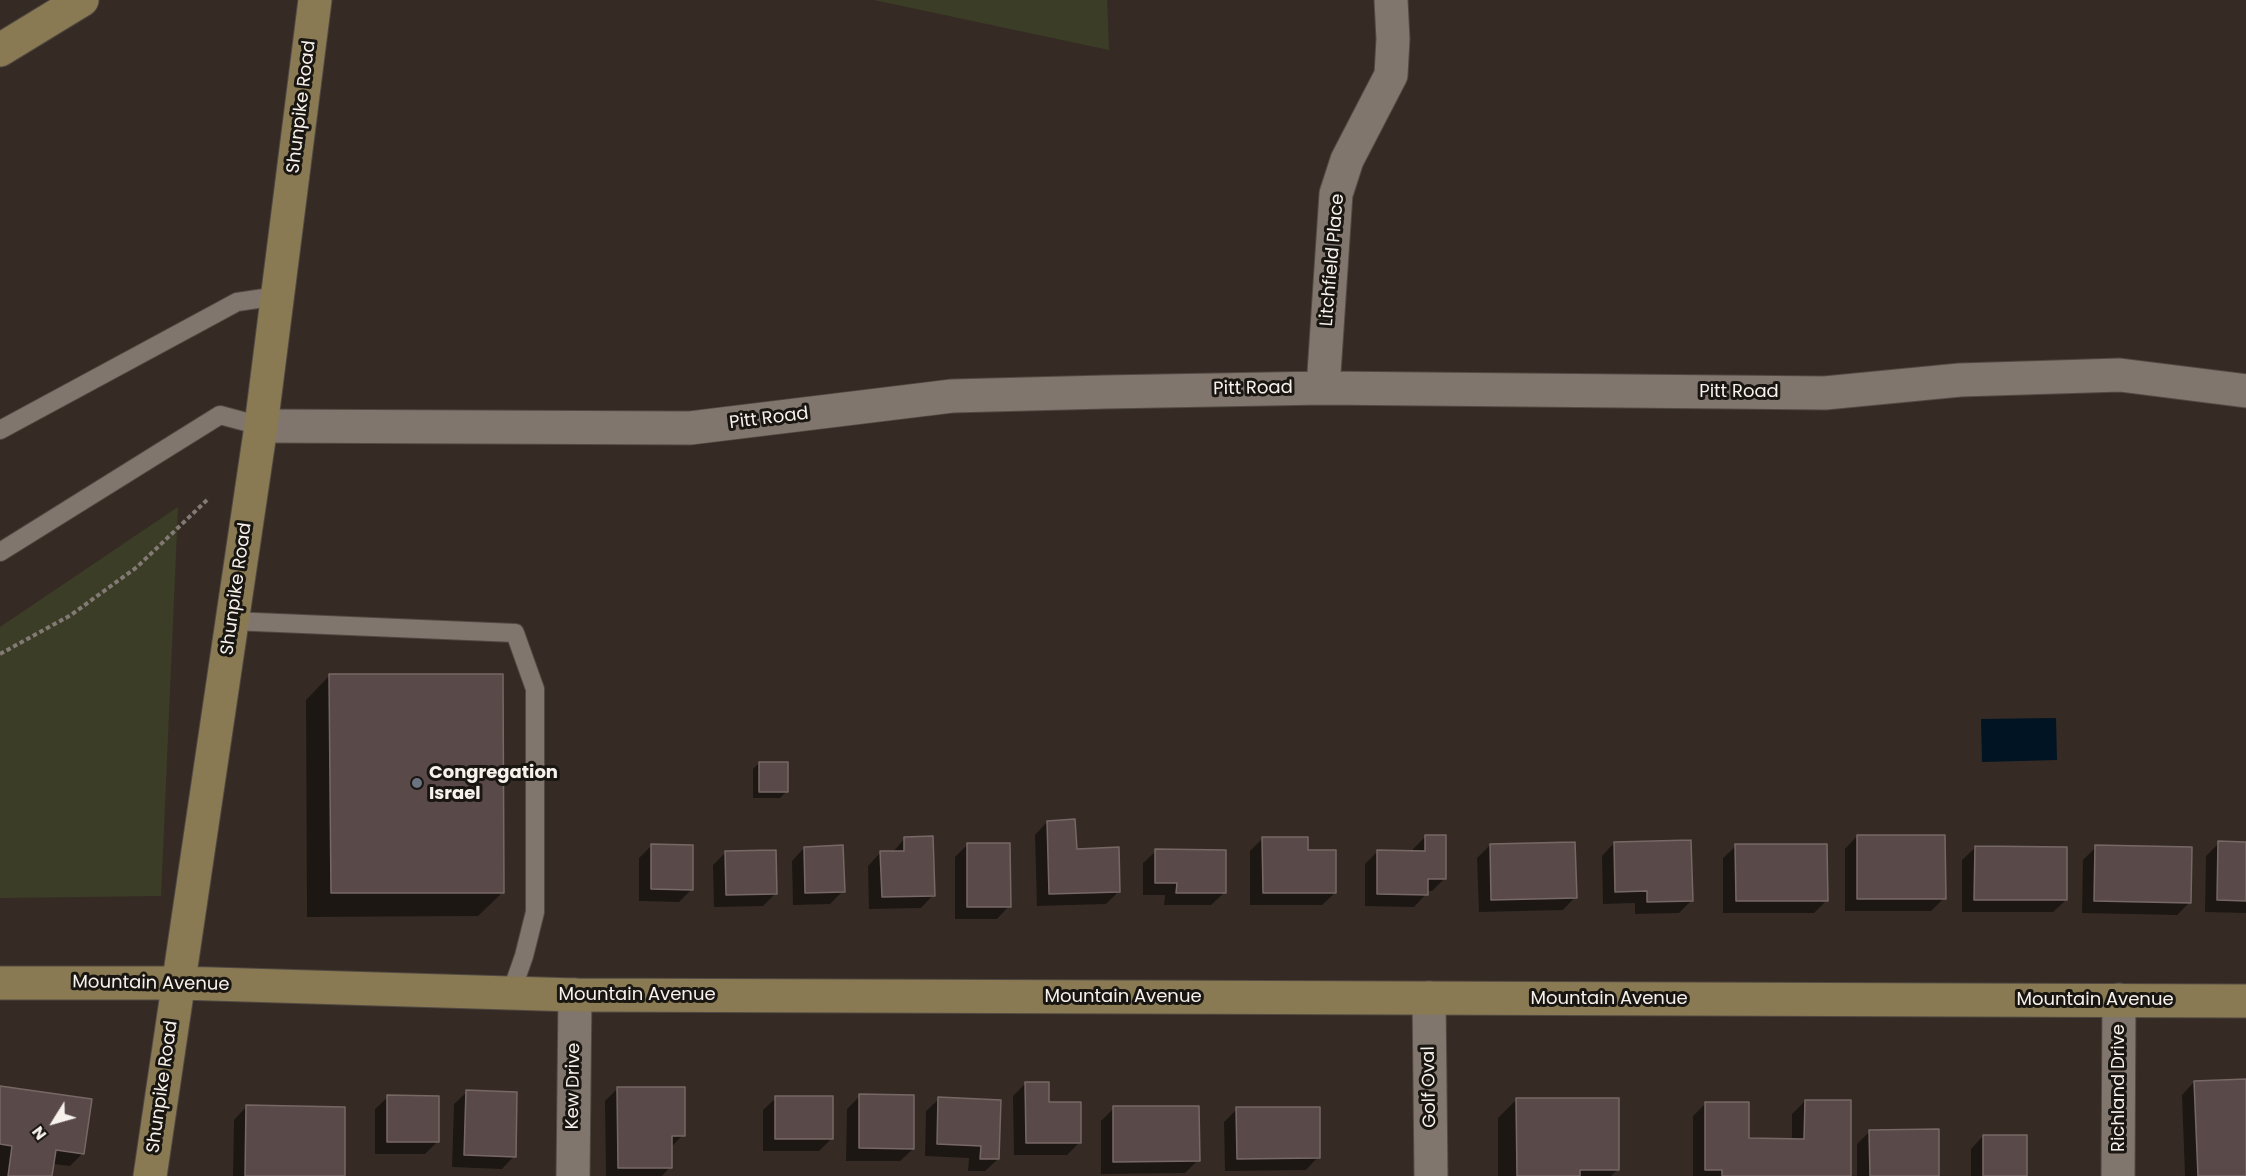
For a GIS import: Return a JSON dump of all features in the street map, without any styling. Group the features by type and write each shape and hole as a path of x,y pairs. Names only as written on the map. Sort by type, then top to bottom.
{"street":[{"path":"0,50 82,0"},
{"name":"Shunpike Road","path":"150,1176 261,426 315,0"},
{"name":"Litchfield Place","path":"1323,388 1336,194 1347,160 1391,75 1393,39 1391,0"},
{"name":"Pitt Road","path":"261,426 690,428 952,396 1323,388 1825,393 1960,380 2120,375 2246,391"},
{"name":"Mountain Avenue","path":"0,983 179,983 575,995 2246,1001"},
{"name":"Kew Drive","path":"573,1176 575,995"},
{"name":"Golf Oval","path":"1429,998 1431,1176"},
{"name":"Richland Drive","path":"2118,1176 2120,1000"}],"lane":[{"path":"0,430 237,302 278,296"},
{"path":"0,552 220,415 261,426"},
{"path":"232,621 515,633 535,689 535,912 524,956 511,993"}],"path":[{"path":"0,654 71,615 136,567 207,500"}],"green space":[{"path":"874,0 1107,0 1109,50"},
{"path":"178,507 161,896 0,898 0,627"}],"water":[{"path":"2056,718 2057,760 1982,762 1981,719"}],"building":[{"name":"Congregation Israel","path":"329,674 503,674 504,893 331,893"},
{"path":"759,762 788,762 788,792 759,792"},
{"path":"1075,819 1077,849 1119,847 1120,892 1049,894 1047,821"},
{"path":"1425,835 1446,835 1446,879 1428,879 1428,895 1377,894 1377,850 1425,851"},
{"path":"1857,835 1945,835 1946,899 1857,899"},
{"path":"933,836 935,896 882,897 880,851 904,851 904,837"},
{"path":"1262,837 1308,837 1308,850 1336,850 1336,893 1263,893"},
{"path":"1691,840 1693,901 1647,902 1647,891 1615,892 1614,842"},
{"path":"2218,841 2246,842 2246,901 2217,900"},
{"path":"1575,842 1577,898 1491,900 1490,844"},
{"path":"967,843 1010,843 1011,907 967,907"},
{"path":"651,844 693,845 693,890 651,889"},
{"path":"1735,844 1827,844 1828,901 1736,901"},
{"path":"843,845 845,892 805,893 804,847"},
{"path":"2095,845 2192,847 2191,903 2094,901"},
{"path":"1975,846 2067,847 2067,900 1974,900"},
{"path":"1155,849 1226,850 1226,893 1176,893 1177,883 1155,883"},
{"path":"776,850 777,894 726,895 725,851"},
{"path":"2246,1079 2246,1176 2198,1176 2194,1081"},
{"path":"1025,1082 1049,1082 1049,1102 1081,1102 1081,1143 1026,1143"},
{"path":"0,1086 92,1099 84,1154 56,1150 52,1176 8,1176 12,1146 0,1144"},
{"path":"617,1087 685,1087 685,1136 672,1136 672,1168 618,1168"},
{"path":"466,1090 517,1092 516,1157 464,1155"},
{"path":"859,1094 914,1095 914,1149 859,1148"},
{"path":"387,1095 439,1096 439,1142 387,1142"},
{"path":"775,1096 833,1096 833,1139 775,1139"},
{"path":"938,1097 1001,1100 999,1159 980,1159 981,1146 937,1144"},
{"path":"1516,1098 1619,1098 1619,1170 1580,1170 1580,1176 1517,1176"},
{"path":"1805,1100 1851,1100 1851,1176 1722,1176 1722,1170 1705,1170 1705,1102 1749,1102 1749,1138 1804,1139"},
{"path":"246,1105 345,1107 345,1176 245,1176"},
{"path":"1113,1106 1199,1106 1200,1161 1113,1162"},
{"path":"1236,1107 1320,1107 1320,1158 1237,1159"},
{"path":"1939,1129 1939,1176 1870,1176 1869,1130"},
{"path":"1983,1135 2027,1135 2027,1176 1983,1176"}],"place":[{"name":"Congregation Israel","path":"417,783"}]}
